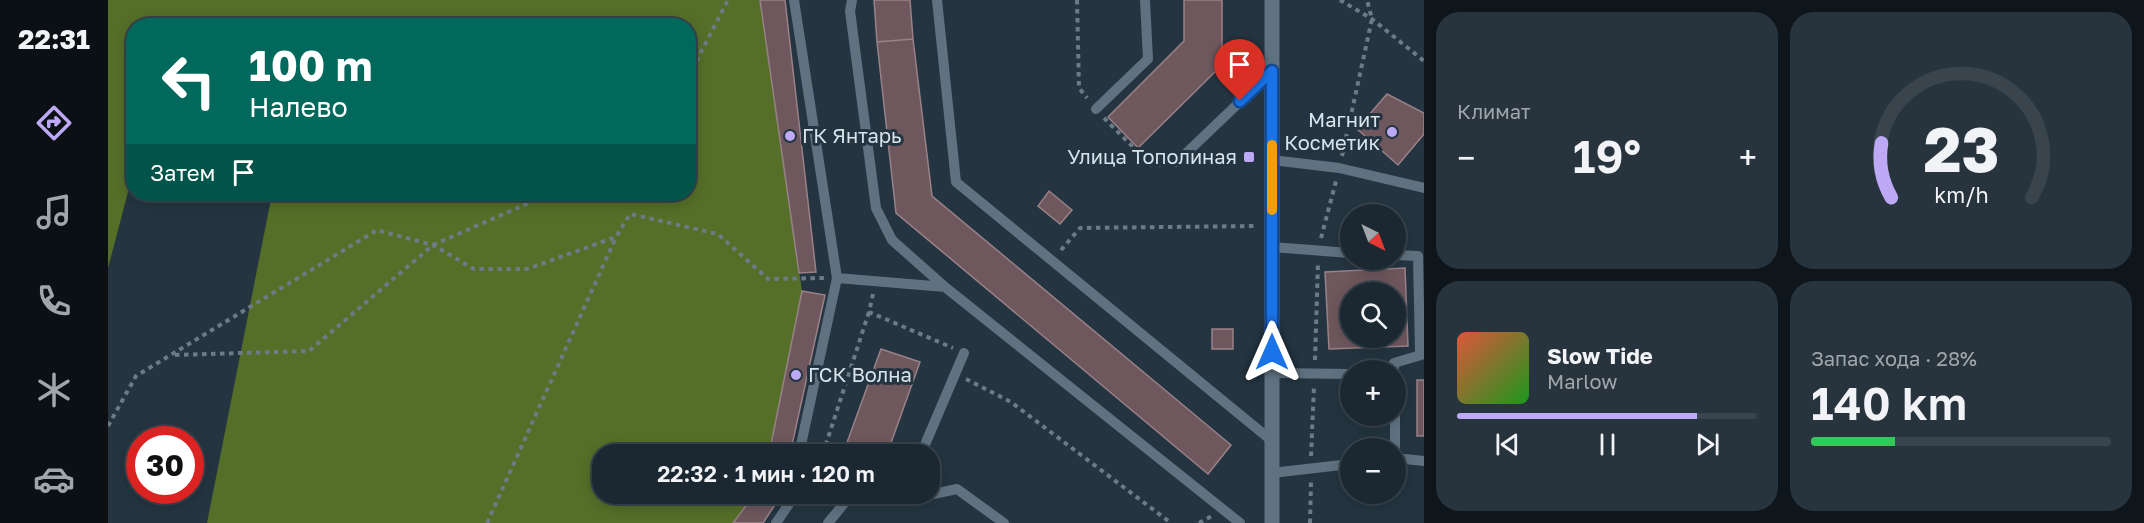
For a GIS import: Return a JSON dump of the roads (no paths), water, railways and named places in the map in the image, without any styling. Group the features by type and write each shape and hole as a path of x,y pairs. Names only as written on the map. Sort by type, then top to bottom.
{"street":[{"path":"1272,0 1272,523"}],"lane":[{"path":"794,0 837,278 801,444"},
{"path":"852,0 850,11 876,208 892,240 945,287 1240,523"},
{"path":"937,0 956,182 1272,441"},
{"path":"1096,109 1148,59 1145,0"},
{"path":"1177,162 1272,71"},
{"path":"1272,160 1339,168 1424,188"},
{"path":"1272,246 1340,252"},
{"path":"1403,360 1422,354 1418,256 1406,255"},
{"path":"837,278 945,287"},
{"path":"925,444 964,353"},
{"path":"1272,374 1340,374"},
{"path":"1406,460 1424,461"},
{"path":"1272,473 1340,465"},
{"path":"940,493 957,489 1004,523"},
{"path":"776,523 789,504"},
{"path":"828,523 844,504"}],"place":[{"name":"Магнит Косметик","path":"1392,132"},
{"name":"ГК Янтарь","path":"790,136"},
{"name":"Улица Тополиная","path":"1249,157"},
{"name":"ГСК Волна","path":"796,375"}]}
